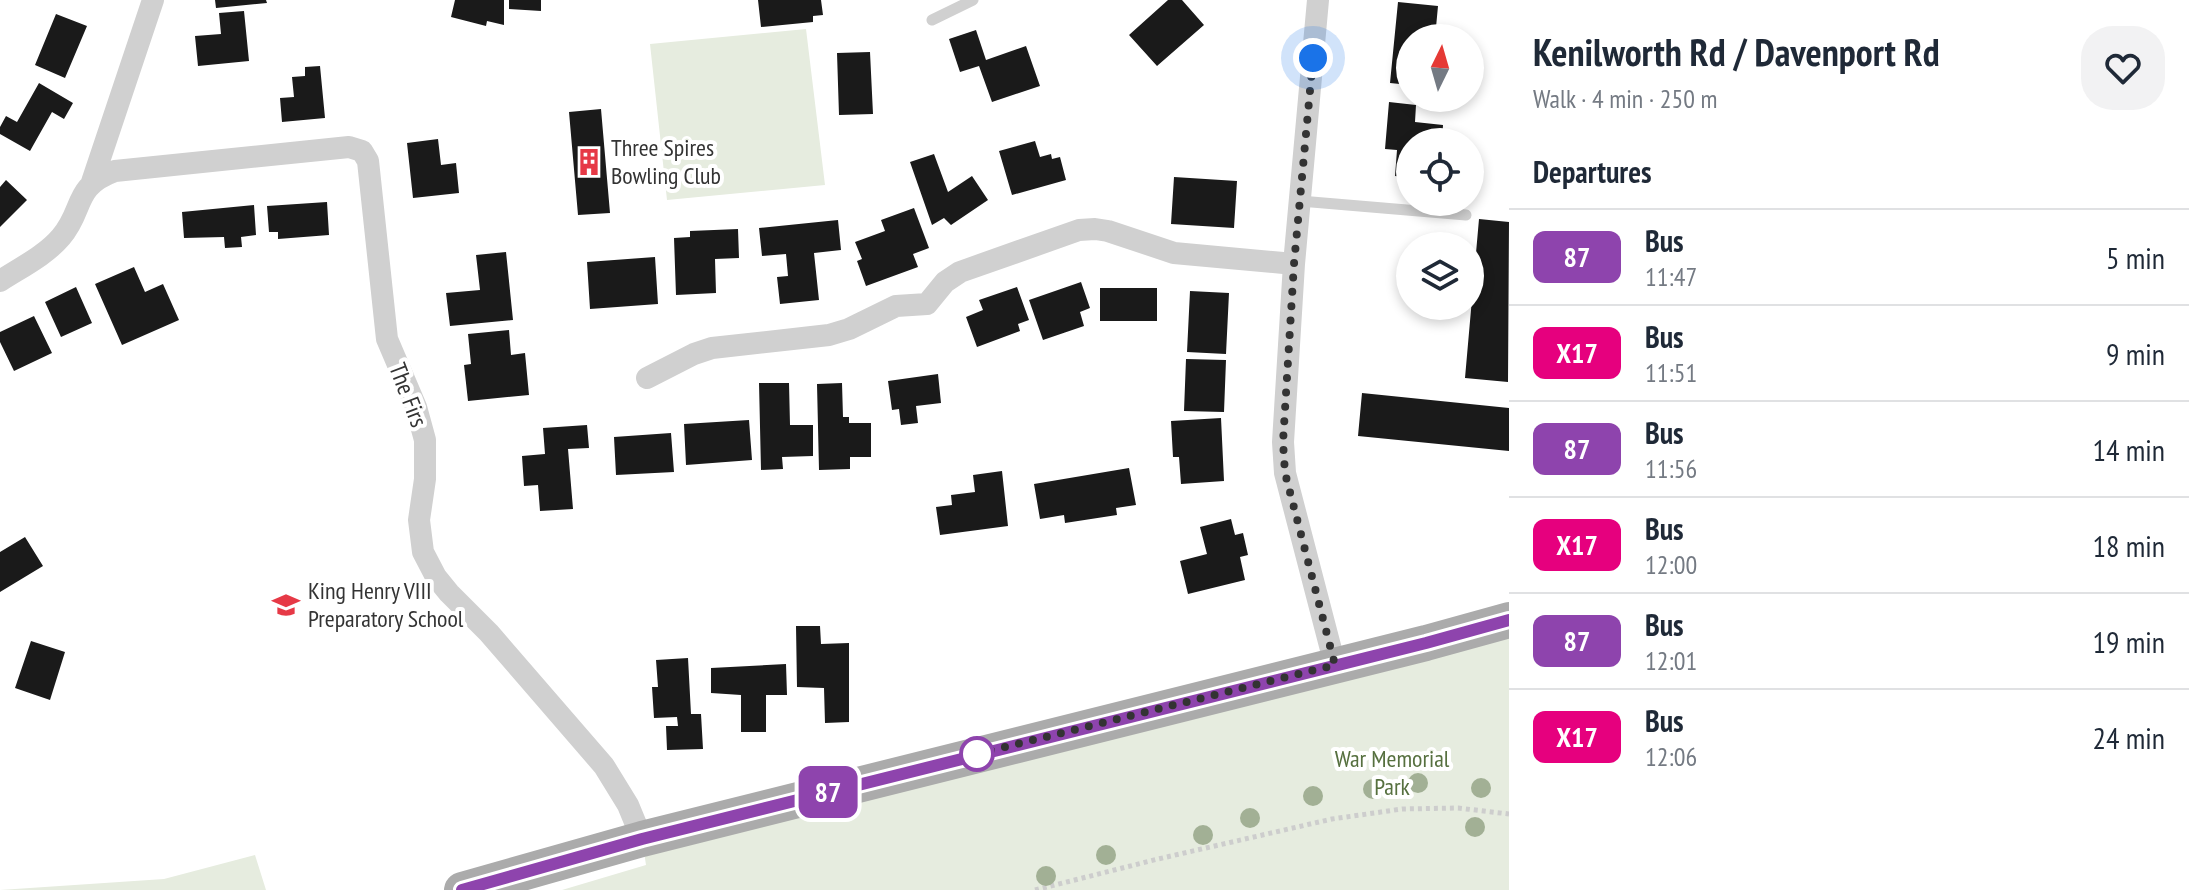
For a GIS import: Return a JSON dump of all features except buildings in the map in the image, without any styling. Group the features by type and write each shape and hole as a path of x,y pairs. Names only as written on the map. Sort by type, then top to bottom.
{"main road":[{"path":"462,890 642,839 1509,620"}],"street":[{"path":"0,281 62,236 92,182 153,0"},
{"path":"1318,0 1294,264 1283,442 1285,473 1335,665"},
{"name":"The Firs","path":"92,182 115,171 349,147 365,155 387,339 416,407 425,440 425,479 419,520 420,537 428,564 449,593 489,633 604,766 628,805 642,839"},
{"path":"647,378 712,348 829,335 849,329 896,306 927,304 953,276 1079,230 1108,231 1174,253 1294,264"}],"lane":[{"path":"932,20 973,0"},
{"path":"1300,201 1396,209"}],"path":[{"path":"1035,890 1332,819 1402,809 1458,808 1509,814"}],"green space":[{"path":"806,29 825,185 667,200 650,44"},
{"name":"War Memorial Park","path":"1509,620 1509,890 562,890 646,865 642,839"},
{"path":"255,855 266,890 0,890 164,879"}],"bus line":[{"name":"87","path":"462,890 642,839 1509,620"}],"place":[{"name":"Three Spires Bowling Club","path":"589,162"},
{"name":"King Henry VIII Preparatory School","path":"286,605"}],"route":[{"path":"977,754 1335,665 1285,473 1283,442 1294,264 1313,58"}]}
